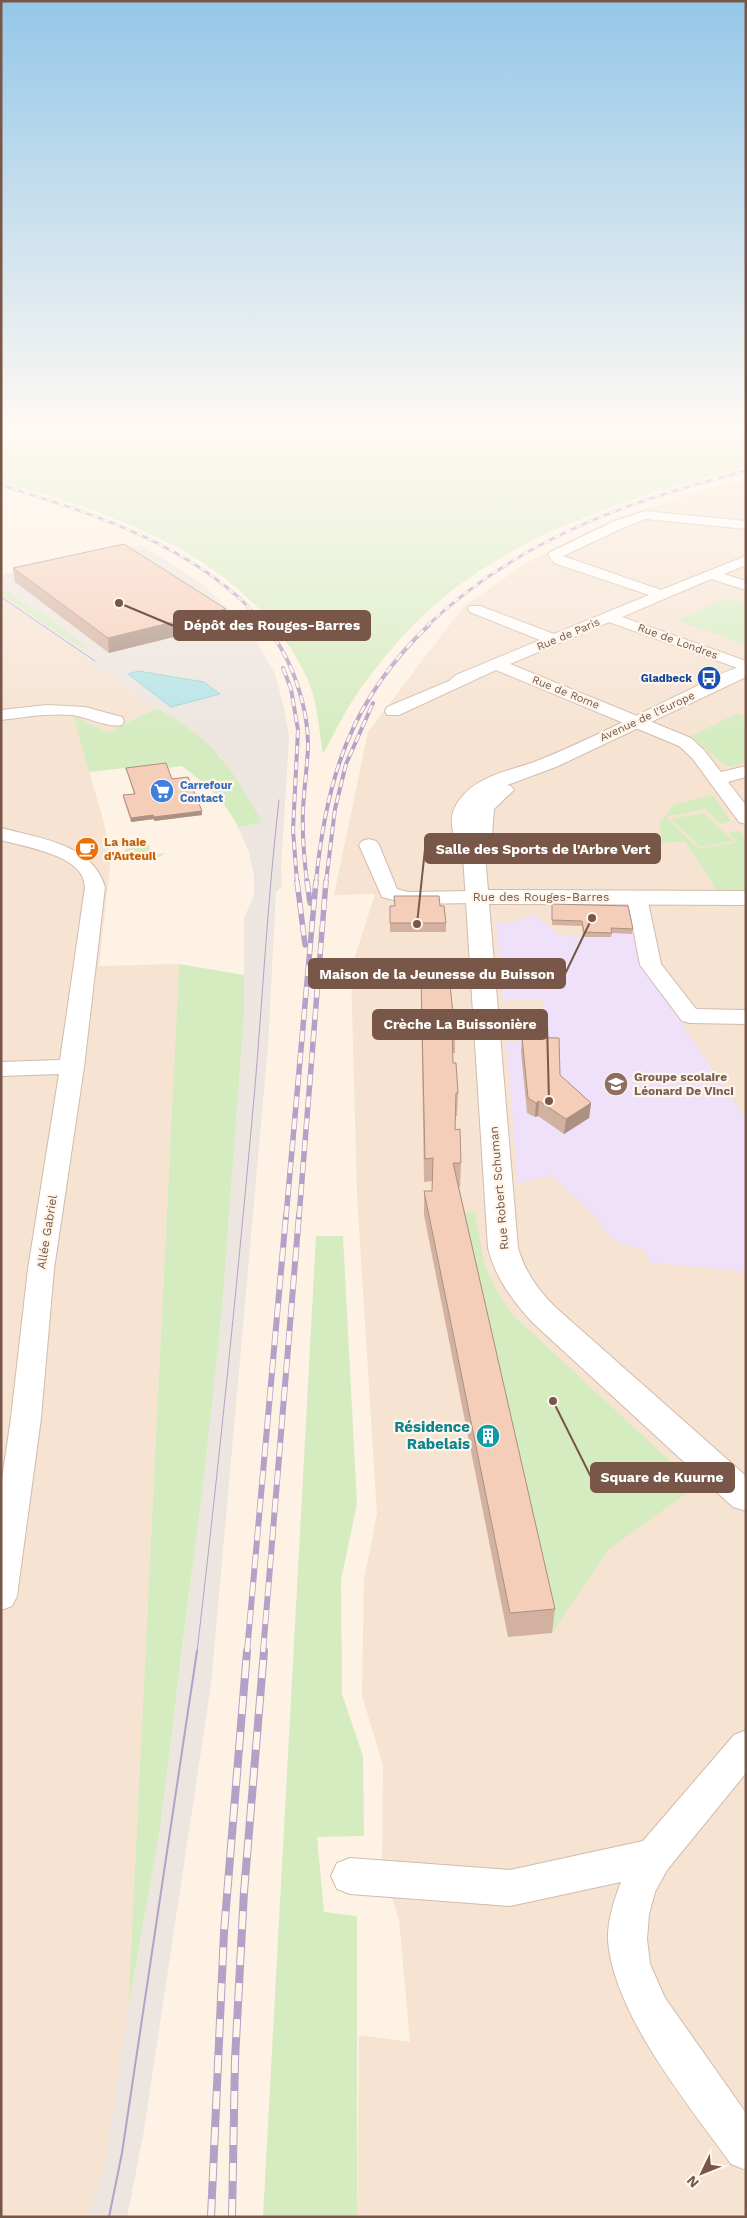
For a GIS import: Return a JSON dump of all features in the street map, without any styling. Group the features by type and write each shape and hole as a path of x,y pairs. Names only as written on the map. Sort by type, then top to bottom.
{"street":[{"path":"605,532 557,554 555,557 662,595"},
{"name":"Rue de Paris","path":"393,711 496,664 746,560"},
{"path":"712,575 746,586"},
{"path":"475,609 554,640"},
{"name":"Rue de Londres","path":"609,616 746,668"},
{"name":"Rue de Rome","path":"496,664 637,720 685,742 698,754 746,818"},
{"name":"Avenue de l'Europe","path":"476,896 474,856 481,835 482,814 488,803 548,763 746,668"},
{"path":"1,715 49,709 71,709 87,711 116,721"},
{"path":"717,779 746,771"},
{"name":"Allée Gabriel","path":"1,834 74,857 89,870 95,887 72,1066 41,1269 26,1418 1,1596"},
{"name":"Rue des Rouges-Barres","path":"369,845 390,893 408,898 476,896 746,898"},
{"name":"Rue Robert Schuman","path":"476,896 503,1248 506,1261 519,1287 542,1314 746,1497"},
{"path":"637,897 651,965 690,1016 746,1018"},
{"path":"1,1070 72,1066"},
{"path":"746,1746 654,1858 638,1886 631,1905 628,1923 631,1967 636,1986 661,2032 746,2148"},
{"path":"350,1876 510,1888 654,1858"}],"shaded area":[{"path":"588,532 746,532 746,2217 357,2217 359,2035 410,2042 399,1919 382,1868 383,1765 362,1696 364,1580 377,1514 357,1194 351,969 375,894 334,895 368,732 463,607 526,563"},
{"path":"141,545 200,582 249,628 275,674 285,711 289,737 281,865 282,886 276,892 268,1045 211,1685 143,2136 127,2217 87,2217 104,2172 128,2010 160,1829 222,1310 244,1014 244,918 254,896 254,875 249,852 238,827 263,823 238,781 219,755 165,713 130,692 62,641 1,600 1,575"},
{"path":"1,600 62,641 130,692 157,708 108,732 73,717 103,819 111,857 99,966 179,964 128,2010 104,2172 87,2217 1,2217"},
{"name":"Groupe scolaire Léonard De Vinci","path":"534,914 560,936 611,937 611,933 634,934 639,961 746,1119 746,1272 658,1263 650,1265 646,1250 622,1244 611,1237 600,1226 603,1224 551,1175 518,1184 506,1041 546,1041 543,1000 503,1000 496,922 512,923"}],"green space":[{"path":"143,532 552,532 515,549 473,575 435,604 401,638 370,675 323,754 319,724 310,684 282,635 251,601 216,572 176,547"},
{"path":"8,591 30,608 38,610 89,649 81,648 1,594 1,592"},
{"path":"728,598 746,604 746,645 676,620"},
{"path":"157,708 189,729 212,748 237,779 263,823 238,827 221,801 182,766 127,773 124,768 89,772 73,716 108,732"},
{"path":"738,713 746,718 746,762 734,766 726,766 691,736"},
{"path":"713,795 731,821 721,824 705,809 666,817 699,849 737,842 728,833 741,831 746,841 746,891 715,891 712,882 685,841 662,843 659,823 673,805"},
{"path":"704,813 733,841 700,847 671,819"},
{"path":"149,845 151,855 165,853 162,856 150,859 131,859 131,856 125,856 125,849"},
{"path":"179,964 244,975 244,1014 222,1310 205,1465 160,1829 128,2010"},
{"path":"475,1212 484,1263 496,1290 514,1316 697,1486 609,1549 552,1633 458,1213"},
{"path":"316,1236 343,1236 357,1504 341,1580 342,1694 363,1756 364,1836 317,1837 324,1912 357,1916 357,2217 263,2217"}],"water":[{"path":"138,671 204,682 220,694 171,707 128,674"}],"building":[{"path":"124,544 226,609 108,638 13,568"},
{"name":"Carrefour Contact","path":"166,763 172,779 188,777 202,811 131,818 123,795 135,794 126,768"},
{"path":"394,896 439,896 440,906 444,906 446,923 390,923 390,906 395,906"},
{"path":"552,904 628,906 633,929 611,928 612,933 584,932 582,921 552,920"},
{"path":"421,977 449,977 455,1030 452,1030 453,1063 456,1063 458,1093 456,1093 455,1130 460,1129 461,1163 453,1163 555,1609 510,1613 424,1191 432,1191 433,1158 425,1159"},
{"path":"522,1037 559,1038 560,1075 591,1103 566,1119 539,1101 536,1103 528,1098"}],"tram line":[{"path":"1,597 95,661"},
{"path":"197,1652 242,1229 279,800"},
{"path":"109,2217 122,2153 197,1651"}],"railway":[{"path":"132,532 183,557 210,575 240,599 265,626"},
{"path":"427,626 461,596 498,570 536,547 569,532"},
{"path":"264,625 274,637 290,666 302,699 308,732 303,802 304,855 307,882"},
{"path":"316,882 327,808 347,742 362,711 380,682 402,653 429,625"},
{"path":"283,668 291,689 298,730 293,830 297,882"},
{"path":"326,882 335,809 346,764 373,703"},
{"path":"297,881 305,945"},
{"path":"307,881 310,903"},
{"path":"286,1217 316,881"},
{"path":"299,1217 326,881"},
{"path":"247,1652 286,1215"},
{"path":"263,1652 299,1215"},
{"path":"211,2217 224,1932 247,1651"},
{"path":"232,2217 235,2060 244,1892 264,1651"}],"place":[{"name":"Dépôt des Rouges-Barres","path":"119,603"},
{"name":"Gladbeck","path":"709,678"},
{"name":"Carrefour Contact","path":"162,791"},
{"name":"La haie d'Auteuil","path":"87,849"},
{"name":"Maison de la Jeunesse du Buisson","path":"592,918"},
{"name":"Salle des Sports de l'Arbre Vert","path":"417,924"},
{"name":"Groupe scolaire Léonard De Vinci","path":"616,1084"},
{"name":"Crèche La Buissonière","path":"549,1101"},
{"name":"Square de Kuurne","path":"553,1401"},
{"name":"Résidence Rabelais","path":"488,1436"}]}
